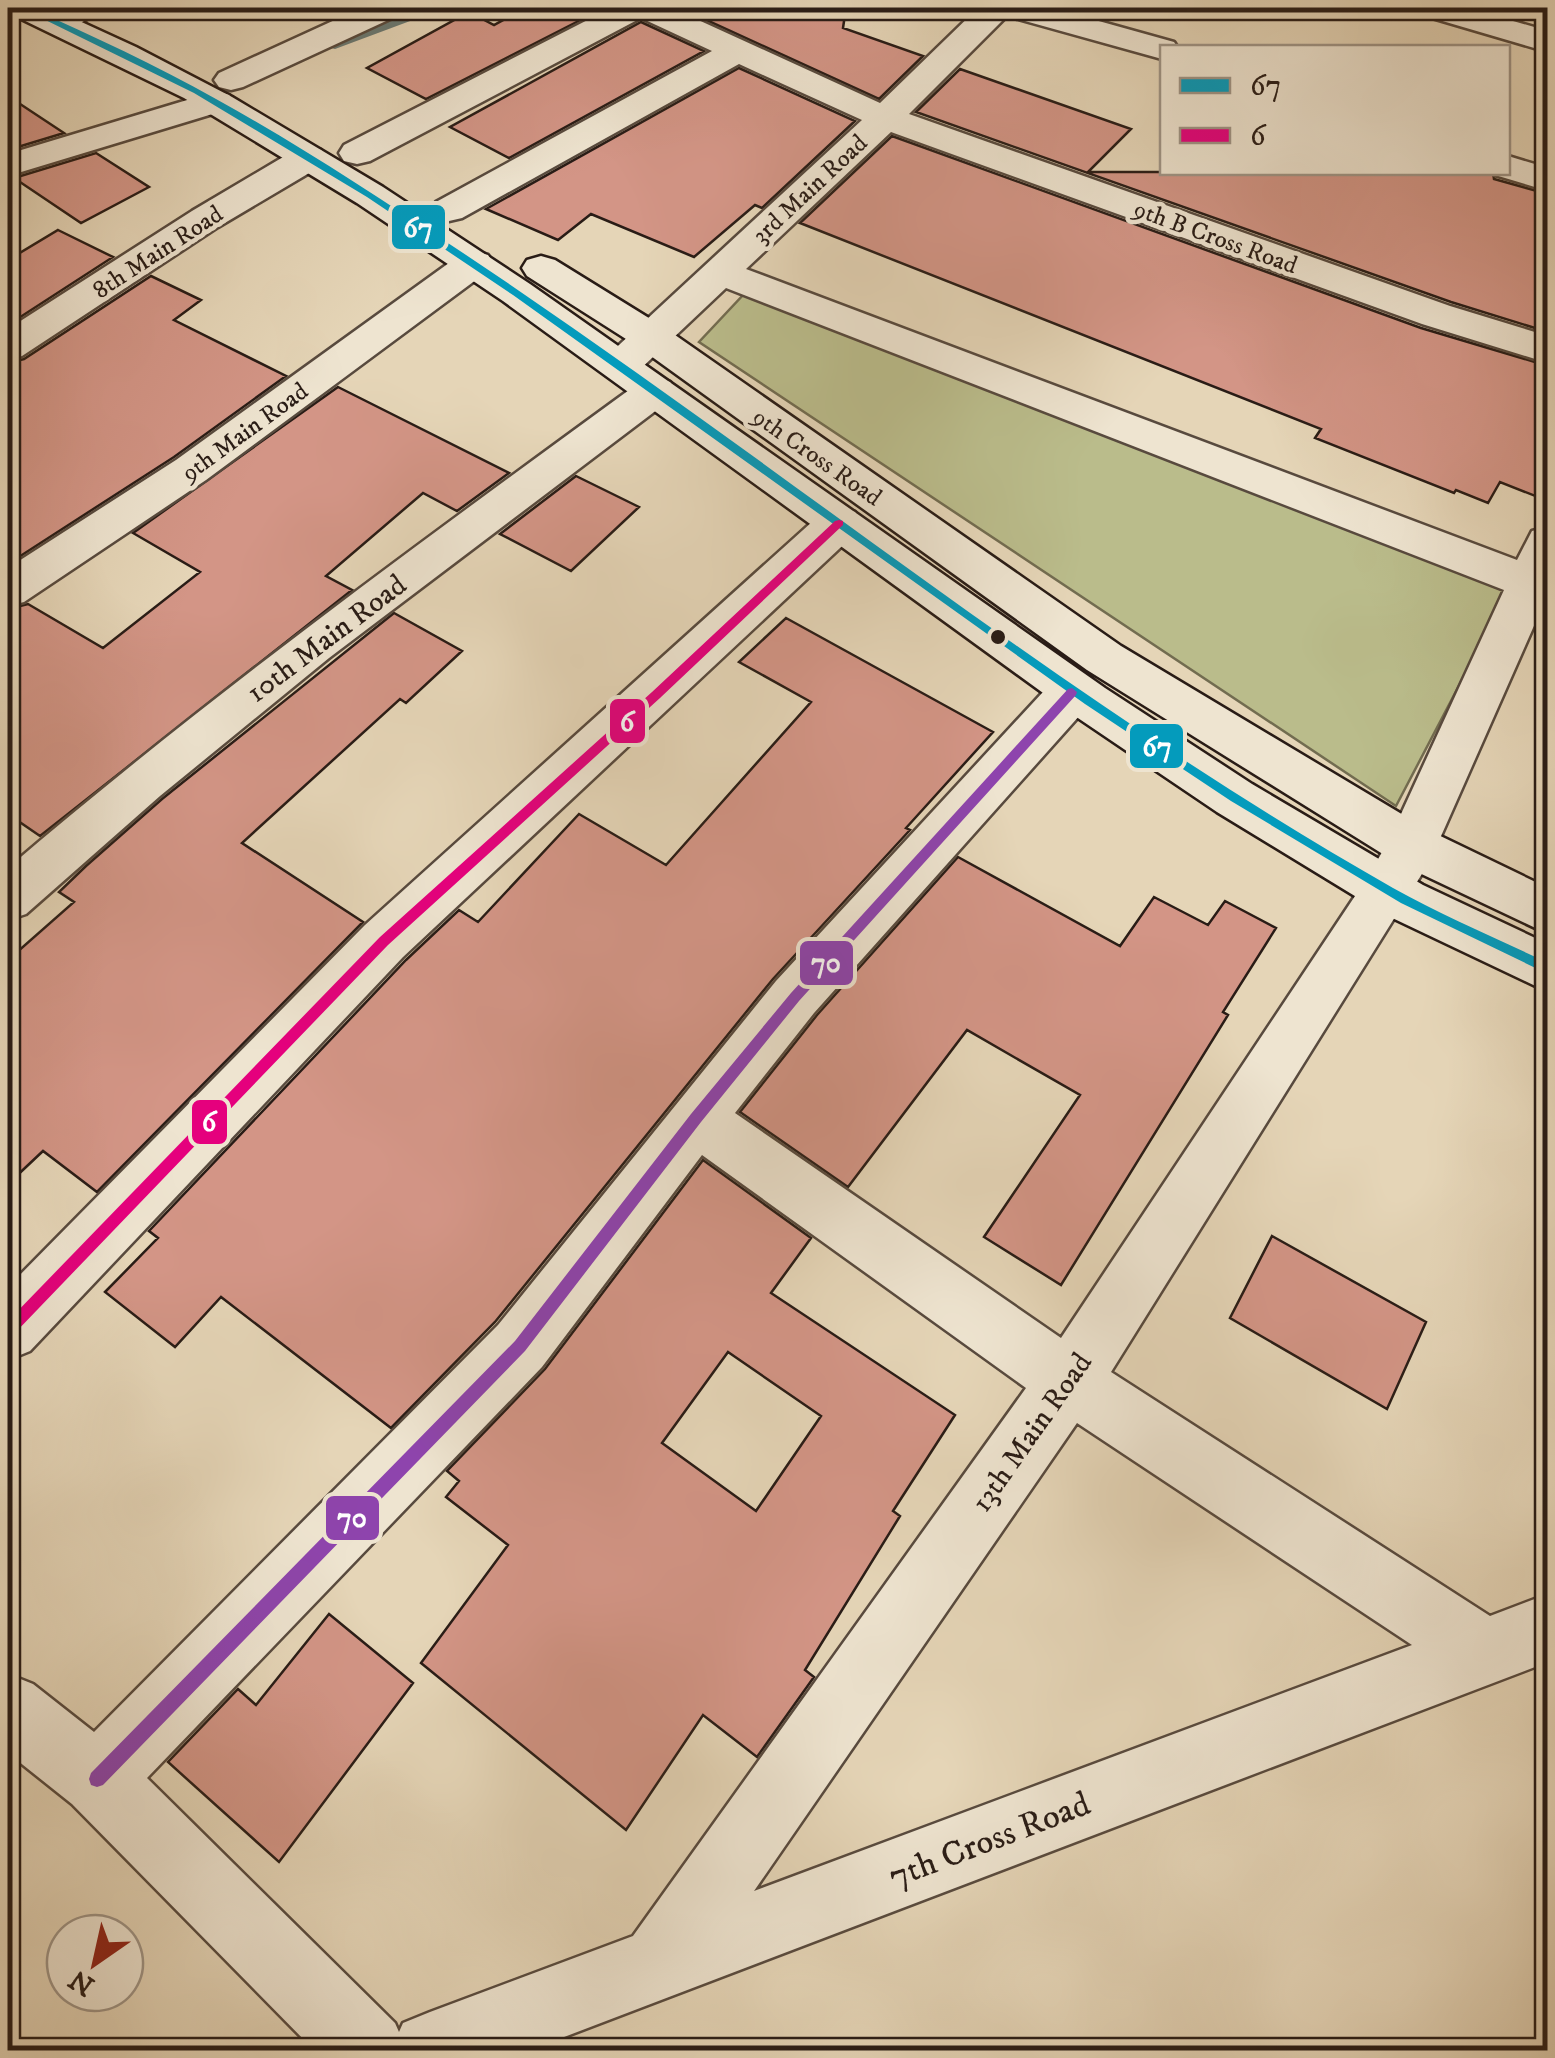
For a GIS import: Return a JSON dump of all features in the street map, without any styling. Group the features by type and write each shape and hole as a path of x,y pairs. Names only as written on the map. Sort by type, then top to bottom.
{"street":[{"path":"8,164 224,91 388,8"},
{"path":"357,153 635,8"},
{"name":"9th B Cross Road","path":"646,8 885,118 1436,315 1548,350"},
{"path":"997,8 1156,47"},
{"name":"3rd Main Road","path":"642,365 719,272 997,8"},
{"path":"1434,8 1548,42"},
{"name":"9th Cross Road","path":"61,11 357,153 449,210 839,523 1072,692 1399,868 1548,912"},
{"path":"449,210 739,50"},
{"name":"9th Cross Road","path":"224,91 308,158 1104,658 1548,969"},
{"name":"8th Main Road","path":"8,347 205,219 308,158"},
{"path":"1510,168 1548,180"},
{"name":"9th Main Road","path":"8,590 190,470 474,263"},
{"path":"719,272 1538,562"},
{"name":"10th Main Road","path":"8,899 142,782 312,646 642,365"},
{"path":"8,1330 384,940 656,695 839,523"},
{"name":"13th Main Road","path":"659,1963 1068,1381 1399,868 1538,562"},
{"path":"97,1779 520,1346 696,1118 851,932 1072,692"},
{"path":"696,1118 1068,1381 1516,1640"},
{"name":"7th Cross Road","path":"430,2050 1516,1640"},
{"path":"8,1709 97,1779 368,2050"}],"green space":[{"path":"745,293 1508,592 1396,806 699,342"}],"building":[{"path":"525,8 604,8 426,99 367,68 469,12 494,25"},
{"path":"680,8 846,8 843,28 923,56 879,99"},
{"path":"641,22 704,51 509,158 450,127"},
{"path":"739,68 855,121 762,208 755,205 694,257 591,214 558,240 486,209"},
{"path":"960,69 1131,129 1088,172 1493,175 1494,179 1548,194 1548,332 1451,302 916,112"},
{"path":"8,96 64,133 8,150"},
{"path":"892,136 1421,328 1548,366 1548,501 1500,482 1488,503 1456,490 1454,493 1315,438 1321,429 800,223"},
{"path":"96,153 149,187 81,223 14,178"},
{"path":"58,230 113,257 8,325 8,260"},
{"path":"151,276 201,300 174,320 286,376 174,457 8,564 8,363 24,359"},
{"path":"338,387 509,473 457,511 423,493 326,576 352,590 40,836 8,814 8,609 28,604 103,648 200,572 133,533"},
{"path":"576,476 639,507 571,571 500,534"},
{"path":"394,613 462,651 406,703 400,699 242,843 363,922 97,1192 43,1151 8,1184 8,960 74,902 59,892 86,866 162,799"},
{"path":"786,618 993,732 906,828 910,830 773,979 495,1322 391,1428 221,1297 175,1347 105,1292 158,1238 149,1231 406,960 459,910 478,922 579,814 666,865 811,702 739,662"},
{"path":"958,857 1120,946 1154,897 1208,925 1225,901 1276,928 1223,1012 1228,1015 1061,1285 984,1237 1080,1095 967,1030 848,1187 740,1112 817,1015"},
{"path":"703,1160 811,1238 771,1293 955,1415 893,1511 900,1516 805,1670 814,1677 757,1757 703,1715 626,1830 421,1663 508,1545 446,1497 459,1481 447,1471 545,1369","holes":["728,1352 821,1416 756,1511 662,1443"]},
{"path":"1272,1236 1426,1322 1387,1409 1230,1318"},
{"path":"329,1614 413,1683 279,1862 168,1762 238,1689 256,1705"}],"waterway":[{"path":"330,46 438,8"}],"transit line":[{"name":"67","path":"25,8 220,104 370,195 660,394 1088,701 1235,798 1405,900 1548,969"},
{"name":"6","path":"8,1330 384,941 839,523"},
{"name":"70","path":"97,1779 520,1346 795,997 1072,692"}]}
